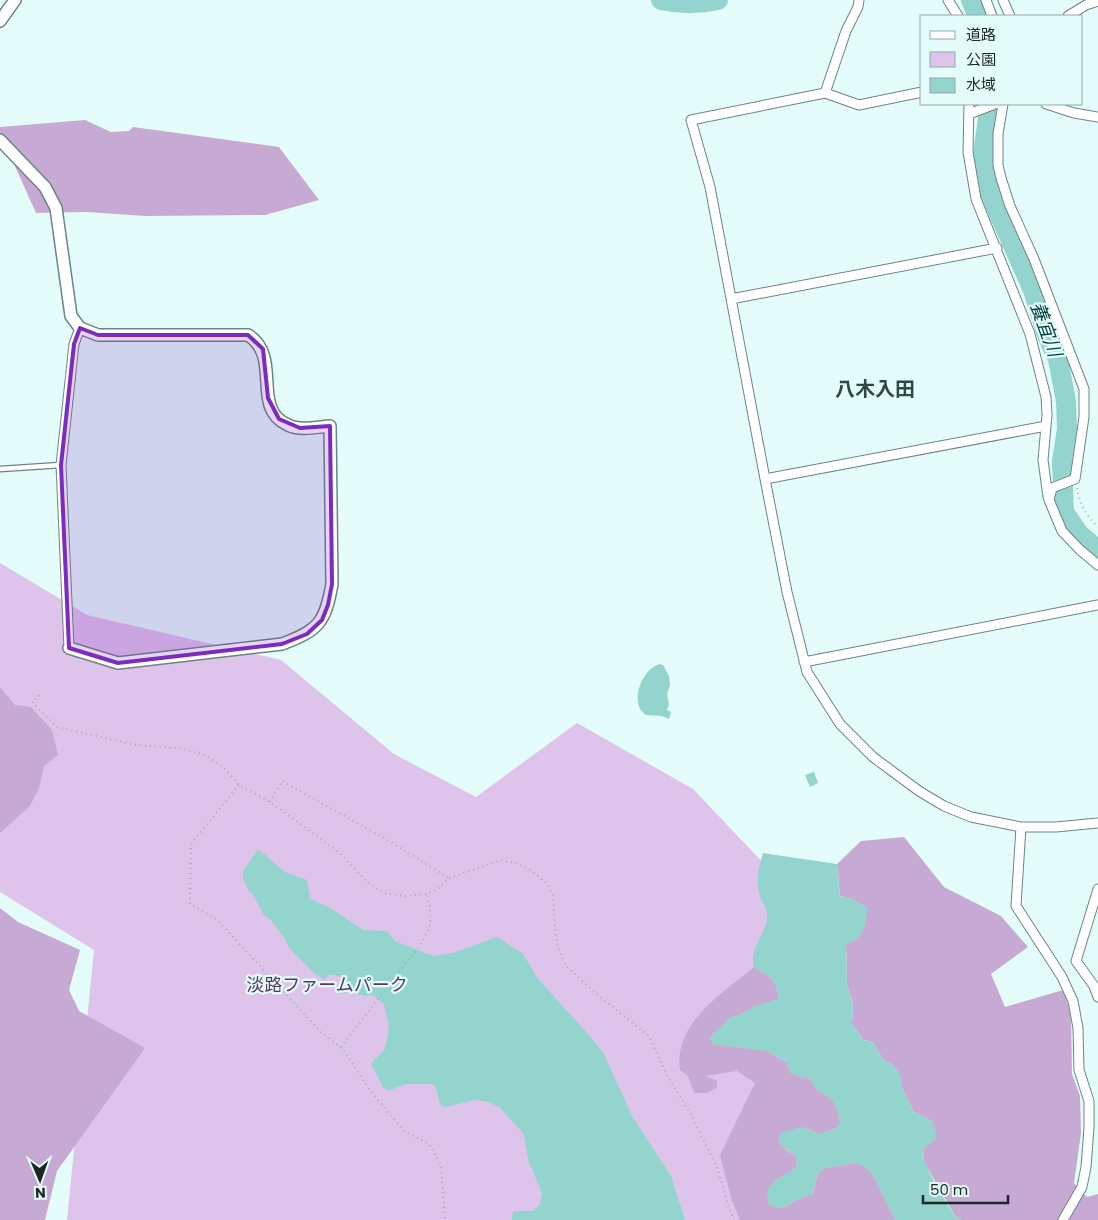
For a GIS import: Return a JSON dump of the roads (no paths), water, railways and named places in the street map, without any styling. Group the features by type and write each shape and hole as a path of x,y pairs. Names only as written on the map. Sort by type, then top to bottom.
{"street":[{"path":"0,21 15,0"},
{"path":"825,93 846,31 858,7 859,0"},
{"path":"948,0 957,15"},
{"path":"986,0 992,15"},
{"path":"1003,0 1010,15"},
{"path":"1070,15 1086,5 1098,1"},
{"path":"920,92 859,105 825,93 691,120 710,187 764,479 787,592 804,662 807,672 840,724 873,757 919,791 944,806 971,818 1021,827 1056,827 1098,823"},
{"path":"970,105 968,133 971,173 976,199 1030,334 1046,397 1047,415 1043,460 1049,500 1062,530 1079,549 1098,565"},
{"path":"969,114 992,105"},
{"path":"1003,105 998,134 1000,178 1010,206 1041,275 1084,389 1084,417 1075,479 1052,488 1049,500"},
{"path":"1049,105 1074,113 1098,117"},
{"path":"0,140 45,187 56,208 72,316 80,328 98,335 248,334 257,340 263,349 266,361 268,398 279,420 288,426 300,428 330,426 332,584 328,605 322,620 306,634 282,644 118,663 69,648 61,465 74,344 80,328"},
{"path":"731,298 997,248"},
{"path":"764,479 1046,426"},
{"path":"804,662 1098,605"},
{"path":"1021,827 1016,906 1062,977 1073,1001 1078,1028 1079,1070 1089,1102 1086,1167 1082,1187 1063,1220"},
{"path":"1098,889 1076,961 1094,986 1098,997"}],"lane":[{"path":"0,469 61,465"}],"water":[{"path":"660,664 663,665 669,676 670,685 667,694 669,704 667,710 671,712 669,719 662,716 646,715 638,703 638,695 643,679 653,667"},
{"path":"814,772 818,783 810,787 805,775"},
{"path":"258,849 285,872 307,880 310,899 329,907 363,930 387,931 395,941 433,956 453,953 497,937 523,954 538,979 603,1052 632,1116 671,1176 685,1220 512,1220 513,1211 533,1211 540,1204 542,1193 528,1160 524,1134 499,1107 485,1101 475,1100 446,1107 441,1106 435,1086 432,1084 406,1084 388,1091 383,1087 371,1064 385,1049 389,1028 384,1004 373,995 364,996 349,992 341,994 337,992 335,988 345,985 342,977 328,975 325,980 315,974 290,949 271,920 264,915 243,879 243,871"},
{"path":"763,853 837,864 840,896 854,900 867,907 865,925 861,934 846,945 847,985 853,1004 852,1024 863,1040 873,1042 883,1060 893,1065 898,1071 901,1078 901,1086 913,1111 933,1122 936,1134 935,1140 925,1147 923,1156 941,1193 955,1216 961,1220 895,1220 872,1173 864,1166 856,1163 825,1168 818,1173 812,1195 781,1208 768,1203 769,1189 772,1184 797,1166 796,1156 779,1143 779,1135 783,1132 803,1127 819,1134 837,1128 840,1124 833,1101 814,1087 808,1077 802,1078 790,1073 786,1061 767,1051 713,1044 710,1037 730,1018 748,1011 752,1007 779,999 772,979 754,967 753,960 756,947 765,928 767,913 758,885"}],"waterway":[{"name":"養宜川","path":"661,0 690,3 718,0"},
{"name":"養宜川","path":"971,0 978,15"},
{"name":"養宜川","path":"990,105 983,154 991,196 1033,290 1047,335 1058,359 1066,401 1067,429 1062,461 1064,512 1079,534 1098,550"}],"district":[{"name":"八木入田","path":"875,389"}],"park label":[{"name":"淡路ファームパーク","path":"327,984"}]}
